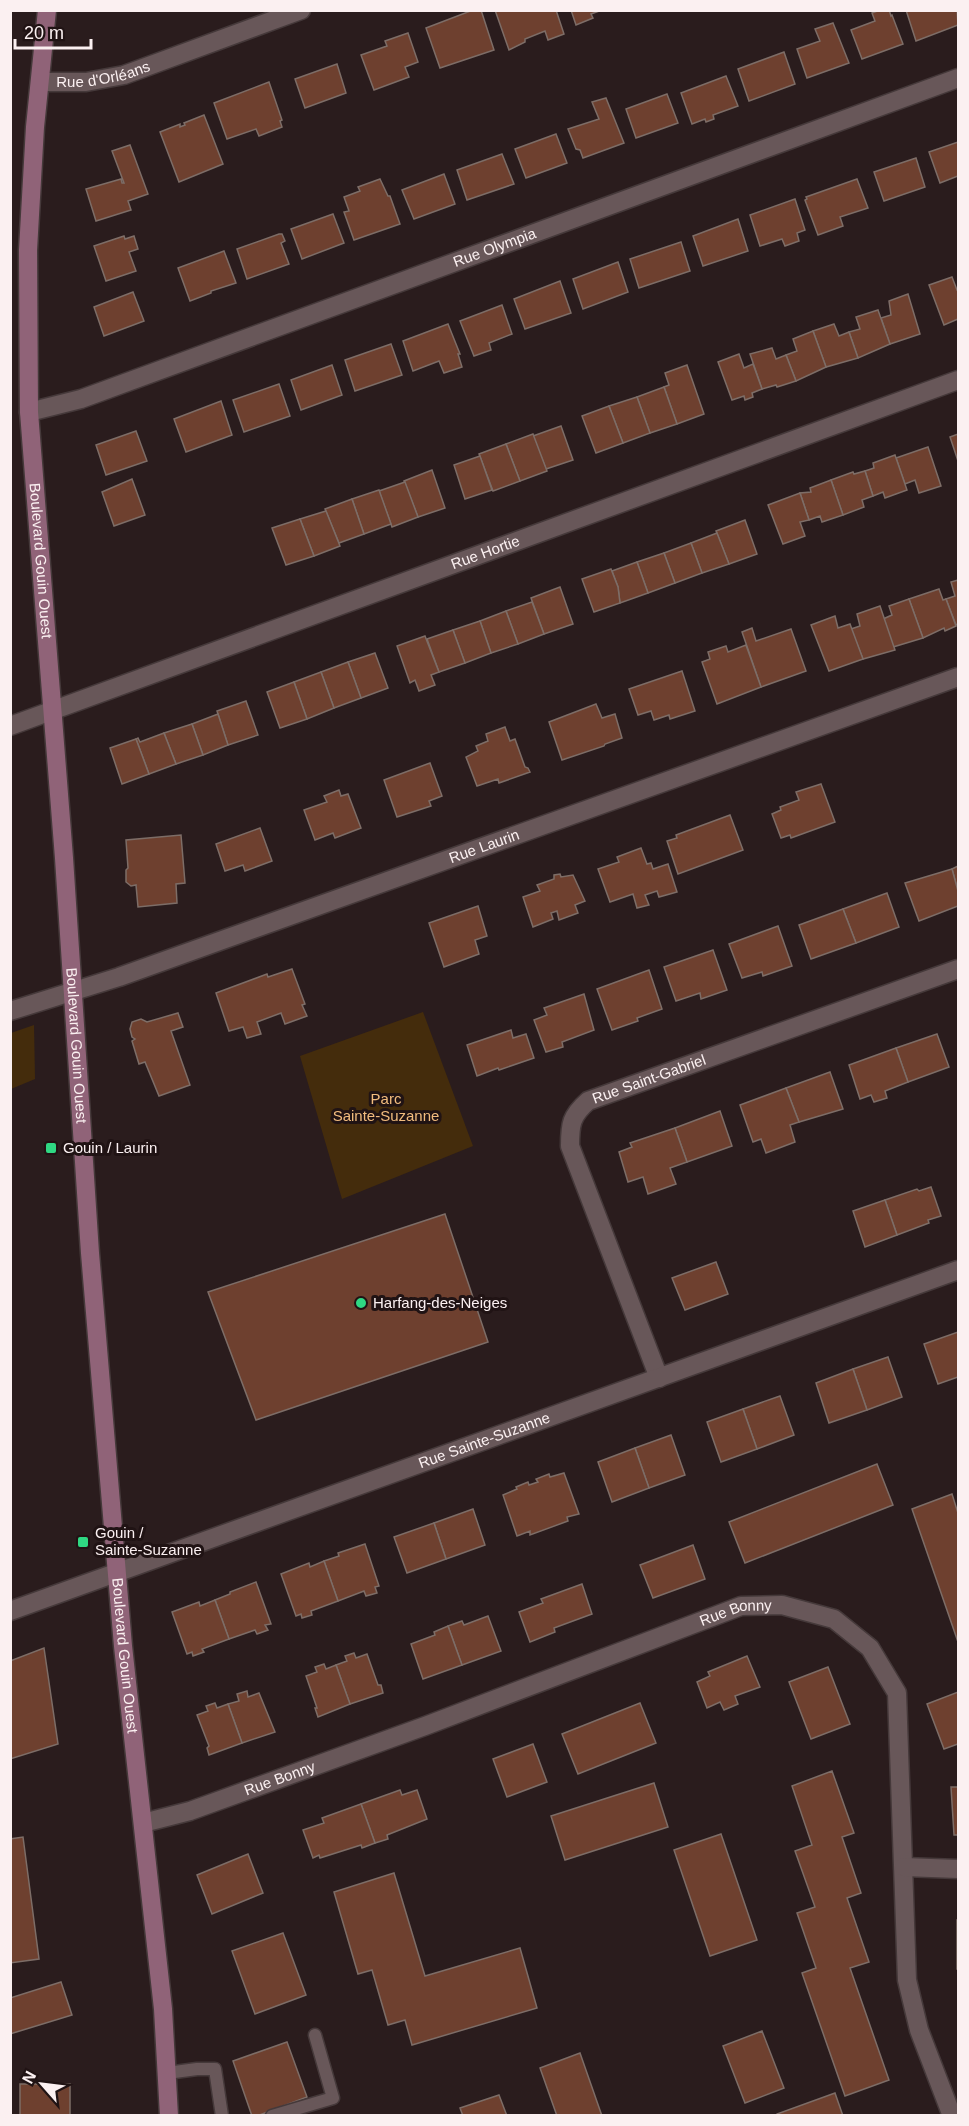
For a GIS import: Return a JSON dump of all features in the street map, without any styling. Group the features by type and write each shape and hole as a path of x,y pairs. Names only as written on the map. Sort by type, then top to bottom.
{"main road":[{"name":"Boulevard Gouin Ouest","path":"47,10 34,138 28,262 29,412 89,1242 129,1703 164,2009 169,2115"}],"street":[{"name":"Rue d'Orléans","path":"40,82 86,82 124,75 301,10"},
{"name":"Rue Olympia","path":"29,412 81,399 958,78"},
{"name":"Rue Hortie","path":"10,726 958,380"},
{"name":"Rue Laurin","path":"10,1011 130,973 958,677"},
{"name":"Rue Saint-Gabriel","path":"659,1378 570,1146 570,1124 578,1110 588,1101 958,969"},
{"name":"Rue Sainte-Suzanne","path":"10,1611 958,1270"},
{"name":"Rue Bonny","path":"143,1822 190,1811 425,1726 741,1606 782,1605 834,1619 870,1648 897,1693 907,1980 919,2030 952,2115"},
{"path":"904,1867 958,1869"}],"lane":[{"path":"272,2115 333,2098 315,2035"},
{"path":"167,2073 215,2068 222,2115"}],"green space":[{"name":"Parc Sainte-Suzanne","path":"423,1012 473,1146 342,1199 300,1056"},
{"path":"34,1025 35,1079 11,1089 11,1033"}],"building":[{"path":"473,10 481,10 494,50 440,68 426,28"},
{"path":"495,10 556,10 564,34 548,40 545,31 525,39 525,42 509,50"},
{"path":"571,10 602,10 591,14 593,18 576,25"},
{"path":"889,10 903,44 862,59 851,30 875,21 872,13"},
{"path":"906,10 957,10 958,25 916,41"},
{"path":"833,23 849,63 807,78 797,49 820,41 815,29"},
{"path":"408,33 418,62 405,67 409,77 374,90 361,55 387,46 385,41"},
{"path":"784,52 795,84 749,101 738,69"},
{"path":"337,64 346,93 305,108 295,79"},
{"path":"726,76 738,106 713,115 714,119 706,122 705,119 692,124 681,93"},
{"path":"269,82 282,120 280,121 282,127 259,136 256,129 227,139 214,103"},
{"path":"667,94 678,123 636,138 626,109"},
{"path":"606,98 624,143 583,158 580,150 576,149 568,129 599,119 592,102"},
{"path":"204,115 223,164 179,182 160,132 180,124 180,127"},
{"path":"556,134 567,163 526,178 515,149"},
{"path":"958,142 958,176 940,183 929,152"},
{"path":"130,145 148,194 128,201 131,210 96,221 86,189 121,179 124,183 112,151"},
{"path":"502,154 514,184 467,200 457,170"},
{"path":"916,158 925,187 884,201 874,172"},
{"path":"444,174 455,204 414,219 402,190"},
{"path":"380,179 390,196 400,224 354,240 344,212 349,211 344,197 360,191 358,187"},
{"path":"857,179 868,208 840,217 843,226 818,235 805,200 806,197"},
{"path":"795,199 805,230 797,233 799,241 785,246 782,239 760,246 750,215"},
{"path":"333,214 344,243 302,259 291,229"},
{"path":"738,219 748,251 703,266 693,236"},
{"path":"282,234 285,241 281,243 289,264 247,279 237,249"},
{"path":"124,236 125,239 134,236 138,249 129,252 136,271 106,281 94,246"},
{"path":"681,242 690,271 639,288 630,259"},
{"path":"224,251 236,283 190,301 178,268"},
{"path":"618,262 628,292 583,309 573,279"},
{"path":"952,277 958,289 958,319 944,325 929,285"},
{"path":"560,281 571,313 525,329 514,299"},
{"path":"133,292 144,321 104,336 94,307"},
{"path":"908,294 920,334 890,344 881,318 891,315 889,301"},
{"path":"502,305 512,334 489,343 491,350 474,356 460,321"},
{"path":"878,310 890,344 858,358 849,332 860,329 856,317"},
{"path":"448,324 460,354 458,354 462,367 444,373 439,361 413,371 403,341"},
{"path":"834,324 839,336 849,332 858,358 826,367 813,331"},
{"path":"813,331 826,367 796,381 786,355 797,351 793,339"},
{"path":"391,344 402,375 355,391 345,360"},
{"path":"772,348 776,359 786,355 796,381 762,389 750,354"},
{"path":"739,354 744,368 753,364 762,389 752,393 753,397 745,400 744,396 732,400 718,362"},
{"path":"332,365 342,395 301,410 291,380"},
{"path":"687,365 704,414 677,424 664,387 669,385 665,373"},
{"path":"279,384 290,416 244,432 233,400"},
{"path":"664,387 677,424 650,433 637,397"},
{"path":"637,397 650,433 623,443 609,406"},
{"path":"221,401 232,435 186,452 174,419"},
{"path":"609,406 623,443 596,453 582,416"},
{"path":"561,426 573,460 546,469 533,436"},
{"path":"136,431 147,461 106,475 96,445"},
{"path":"533,434 547,471 520,481 506,444"},
{"path":"958,434 958,461 950,437"},
{"path":"506,444 520,481 493,491 479,454"},
{"path":"928,447 941,486 919,493 915,480 905,484 896,458"},
{"path":"895,455 907,490 885,498 883,492 873,496 865,471 874,468 873,463"},
{"path":"480,456 492,490 465,499 454,465"},
{"path":"432,470 445,508 418,517 404,481"},
{"path":"865,471 873,496 862,500 864,507 843,515 831,480 853,472 854,474"},
{"path":"132,479 145,515 114,526 102,492"},
{"path":"831,480 843,515 822,522 820,516 809,520 800,493 811,492 810,488"},
{"path":"405,482 418,517 392,527 379,491"},
{"path":"379,490 391,524 364,534 352,499"},
{"path":"800,493 809,520 800,522 805,536 783,544 768,505"},
{"path":"352,499 364,534 339,543 325,509"},
{"path":"326,511 340,546 314,556 300,519"},
{"path":"300,519 314,556 286,565 272,528"},
{"path":"745,520 757,554 729,564 716,531"},
{"path":"717,533 729,564 702,573 691,543"},
{"path":"691,543 702,573 675,583 664,553"},
{"path":"664,553 675,583 648,593 637,562"},
{"path":"637,562 648,593 620,603 618,587 612,571"},
{"path":"611,569 618,587 620,603 594,612 582,579"},
{"path":"958,580 958,624 956,625 946,599 955,596 951,582"},
{"path":"560,587 573,624 544,634 531,598"},
{"path":"939,589 943,600 946,599 956,626 945,631 944,628 923,638 909,599"},
{"path":"909,599 923,638 893,647 883,619 892,615 889,606"},
{"path":"532,602 544,634 518,644 506,611"},
{"path":"880,606 895,650 863,659 851,629 860,626 857,614"},
{"path":"506,611 518,644 491,653 480,621"},
{"path":"835,616 838,628 850,624 863,659 829,671 811,625"},
{"path":"480,621 491,653 465,663 453,630"},
{"path":"752,628 756,641 791,629 806,671 761,687 742,632"},
{"path":"453,630 465,663 439,672 427,639"},
{"path":"425,636 439,672 431,675 435,685 419,691 415,680 410,683 397,646"},
{"path":"746,645 761,687 717,704 702,662 710,659 708,652 726,646 728,652"},
{"path":"375,653 388,688 361,698 348,662"},
{"path":"348,662 361,698 334,708 321,672"},
{"path":"682,671 695,711 670,719 669,715 654,720 651,711 638,715 629,689"},
{"path":"321,672 334,708 307,719 294,682"},
{"path":"294,682 307,719 280,728 267,692"},
{"path":"246,701 258,735 228,745 217,711"},
{"path":"596,704 602,718 615,714 622,738 562,760 549,722"},
{"path":"218,714 228,745 203,755 192,724"},
{"path":"192,724 203,755 176,764 164,733"},
{"path":"505,727 510,741 515,739 525,767 530,772 499,783 498,779 477,786 466,757 478,751 476,746 488,741 486,734"},
{"path":"164,733 176,764 149,774 136,739 138,738 140,742"},
{"path":"136,739 149,774 122,784 110,748"},
{"path":"430,763 442,796 429,801 431,806 397,817 384,780"},
{"path":"821,784 835,822 791,838 790,835 781,838 772,814 781,810 780,807 799,800 796,792"},
{"path":"339,790 341,796 348,794 361,828 335,838 333,833 315,840 304,810 327,802 324,796"},
{"path":"730,815 743,850 678,874 667,841 677,838 676,835"},
{"path":"260,828 272,861 245,871 243,865 225,871 216,844"},
{"path":"181,835 185,883 176,884 177,903 138,907 136,885 131,886 126,882 128,868 126,840"},
{"path":"641,848 647,864 651,863 653,869 668,864 677,892 659,897 657,891 645,895 649,905 637,908 633,894 610,902 598,869 619,862 617,857"},
{"path":"958,866 958,891 952,869"},
{"path":"952,869 958,891 958,906 919,921 905,883"},
{"path":"560,874 561,877 573,875 585,901 575,905 578,913 559,920 557,911 551,913 553,919 533,927 523,897 540,891 537,885 554,879 554,875"},
{"path":"887,893 899,927 856,943 843,909"},
{"path":"478,906 487,936 475,940 479,954 444,967 429,923"},
{"path":"843,909 856,943 811,959 799,925"},
{"path":"778,926 792,966 763,976 762,972 742,978 729,944"},
{"path":"713,950 727,990 701,999 700,993 676,1001 664,967"},
{"path":"292,969 307,1016 285,1024 281,1013 257,1022 261,1034 247,1038 243,1027 229,1031 216,993 267,974 268,977"},
{"path":"649,970 662,1009 612,1030 597,989"},
{"path":"584,994 594,1030 562,1042 563,1047 546,1052 534,1020 547,1015 544,1008"},
{"path":"178,1013 183,1027 171,1031 190,1085 159,1096 145,1062 139,1064 132,1041 135,1039 130,1029 132,1022 141,1019 147,1022"},
{"path":"511,1030 513,1038 526,1034 534,1058 477,1076 467,1045"},
{"path":"937,1034 949,1067 908,1082 896,1048"},
{"path":"896,1048 908,1082 885,1091 887,1098 874,1102 871,1095 860,1099 849,1065"},
{"path":"830,1072 843,1109 799,1122 786,1088"},
{"path":"786,1088 799,1122 790,1125 795,1142 766,1153 761,1139 753,1142 740,1105"},
{"path":"720,1111 732,1146 687,1162 675,1128"},
{"path":"675,1128 687,1162 670,1168 676,1184 648,1194 643,1177 628,1182 619,1152 632,1147 630,1143"},
{"path":"931,1187 941,1216 897,1235 885,1200 917,1189 919,1191"},
{"path":"885,1200 897,1235 865,1247 853,1211"},
{"path":"445,1214 488,1342 256,1420 208,1292"},
{"path":"716,1262 728,1294 685,1310 672,1278"},
{"path":"958,1332 958,1377 938,1384 924,1344"},
{"path":"888,1357 902,1397 867,1410 853,1369"},
{"path":"853,1369 867,1410 829,1423 816,1383"},
{"path":"780,1396 794,1435 757,1449 743,1409"},
{"path":"743,1409 757,1449 721,1462 707,1422"},
{"path":"671,1435 685,1475 649,1488 635,1448"},
{"path":"635,1448 649,1488 612,1502 598,1462"},
{"path":"877,1464 893,1505 745,1563 729,1522"},
{"path":"564,1473 579,1514 567,1517 568,1521 530,1535 530,1531 517,1536 503,1495 528,1482 529,1485 538,1482 536,1479 549,1474 550,1477"},
{"path":"952,1494 958,1513 958,1642 912,1509"},
{"path":"473,1509 485,1545 446,1559 434,1523"},
{"path":"434,1523 446,1559 407,1573 394,1537"},
{"path":"365,1544 379,1586 375,1587 377,1593 366,1596 364,1591 338,1601 324,1561 339,1556 338,1553"},
{"path":"693,1545 705,1579 653,1598 640,1565"},
{"path":"324,1561 338,1601 311,1611 312,1615 302,1618 301,1614 296,1616 281,1574 309,1563 310,1567"},
{"path":"256,1582 271,1624 265,1625 268,1630 257,1634 255,1630 229,1639 215,1600"},
{"path":"582,1584 592,1614 554,1628 555,1632 530,1642 519,1612 543,1603 541,1599"},
{"path":"215,1600 229,1639 202,1649 204,1652 193,1656 192,1652 187,1654 172,1612 199,1602 200,1606"},
{"path":"488,1616 501,1651 462,1665 448,1626 462,1621 464,1625"},
{"path":"448,1626 462,1665 423,1679 411,1644 435,1635 434,1632"},
{"path":"44,1648 58,1744 10,1759 10,1661"},
{"path":"354,1653 356,1658 367,1654 383,1693 350,1704 336,1665 347,1661 345,1656"},
{"path":"747,1656 760,1687 735,1696 738,1704 724,1710 720,1702 707,1708 697,1682 710,1676 708,1672"},
{"path":"324,1664 326,1669 336,1665 350,1704 318,1717 306,1676 317,1672 315,1667"},
{"path":"828,1667 850,1724 811,1739 789,1682"},
{"path":"247,1691 248,1697 259,1693 275,1732 242,1743 228,1704 239,1701 237,1694"},
{"path":"958,1692 958,1744 944,1749 927,1704"},
{"path":"215,1703 217,1708 228,1704 242,1743 209,1755 207,1748 209,1746 197,1715 208,1711 206,1706"},
{"path":"640,1703 656,1743 578,1774 562,1734"},
{"path":"533,1744 547,1782 507,1797 493,1759"},
{"path":"832,1771 854,1833 842,1837 861,1893 847,1898 869,1962 850,1968 889,2080 845,2096 802,1973 816,1968 797,1913 815,1907 795,1851 812,1845 792,1786"},
{"path":"654,1783 668,1827 565,1860 551,1816"},
{"path":"951,1787 958,1787 958,1835 954,1835"},
{"path":"400,1790 402,1795 417,1790 427,1819 387,1835 388,1839 375,1843 361,1804"},
{"path":"361,1804 375,1843 362,1848 361,1845 320,1858 319,1855 313,1858 303,1830 324,1823 322,1818"},
{"path":"721,1834 757,1940 710,1956 674,1850"},
{"path":"23,1837 39,1959 10,1963 10,1839"},
{"path":"248,1854 263,1893 212,1914 197,1875"},
{"path":"394,1873 425,1976 520,1948 537,2008 412,2045 405,2020 388,2025 372,1970 358,1974 334,1892"},
{"path":"958,1920 958,1969 957,1969"},
{"path":"283,1933 306,1995 255,2014 232,1951"},
{"path":"61,1982 72,2015 10,2034 10,1998"},
{"path":"762,2031 784,2088 745,2103 723,2046"},
{"path":"287,2042 307,2097 252,2116 233,2061"},
{"path":"580,2053 602,2116 557,2116 540,2068"},
{"path":"20,2084 70,2084 70,2116 20,2116"},
{"path":"835,2093 843,2116 777,2116 777,2114"},
{"path":"499,2095 507,2116 463,2116 460,2108"}],"place":[{"name":"Gouin / Laurin","path":"51,1148"},
{"name":"Harfang-des-Neiges","path":"361,1303"},
{"name":"Gouin / Sainte-Suzanne","path":"83,1542"}]}
